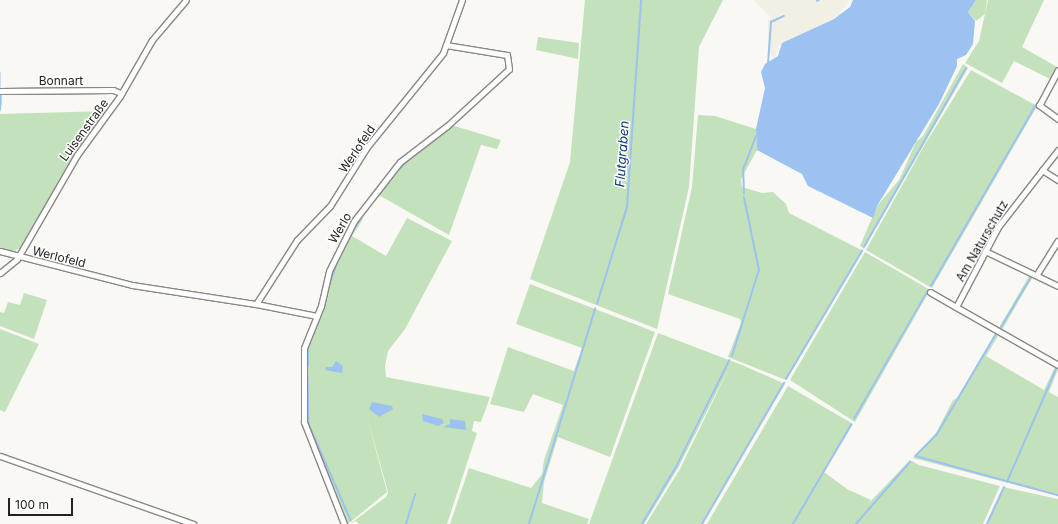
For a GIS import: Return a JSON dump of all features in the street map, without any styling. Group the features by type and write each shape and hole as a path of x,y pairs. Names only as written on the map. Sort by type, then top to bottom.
{"street":[{"name":"Luisenstraße","path":"0,273 18,256 77,155 122,93 149,45 186,0"},
{"name":"Werlofeld","path":"256,304 297,240 330,206 367,147 446,45 462,0"},
{"name":"Werlo","path":"344,524 311,445 304,417 303,352 317,316 328,271 347,232 400,162 447,126 509,69 507,55 446,45"},
{"path":"1058,70 1039,105 1058,119"},
{"name":"Bonnart","path":"0,91 113,90 122,93"},
{"name":"Am Naturschutz","path":"956,307 985,251 1008,213 1058,150"},
{"path":"1042,170 1058,180"},
{"path":"1037,274 1058,241"},
{"name":"Werlofeld","path":"0,251 132,285 256,304 317,316"},
{"path":"985,251 1037,274 1058,286"},
{"path":"930,292 1058,365"},
{"path":"0,456 193,524"}],"shaded area":[{"path":"753,0 850,0 838,16 778,46 774,60 768,49 768,20 771,17"}],"green space":[{"path":"585,0 723,0 699,47 689,187 657,329 530,279 570,162"},
{"path":"976,0 987,0 985,14 976,21 968,12"},
{"path":"988,0 1044,0 1022,47 1057,67 1050,79 1014,61 1002,83 965,63 979,41"},
{"path":"538,37 579,43 578,59 536,50"},
{"path":"963,64 968,68 864,249 860,246 877,206 899,180 916,142 923,136"},
{"path":"971,70 1037,106 932,288 866,250 924,146"},
{"path":"0,93 2,102 0,114"},
{"path":"107,111 66,170 20,248 14,251 0,248 0,114"},
{"path":"698,115 715,116 756,129 757,150 741,179 742,187 762,193 773,192 786,204 789,213 863,251 786,380 728,357 741,323 740,319 668,294 692,187"},
{"path":"451,125 501,140 497,149 481,145 449,235 377,194 403,162"},
{"path":"360,216 363,219 352,236 386,256 407,218 452,241 405,329 388,351 385,366 386,377 490,397 481,422 474,421 472,431 477,433 447,524 359,524 356,521 350,524 386,497 388,492 366,413 387,492 348,524 306,424 305,354 333,264"},
{"path":"865,252 930,290 855,422 790,380"},
{"path":"1030,274 1033,276 1002,330 999,328"},
{"path":"530,284 655,332 610,457 558,437 544,482 542,503 589,519 587,524 450,524 469,468 531,488 542,474 544,460 563,405 533,394 524,412 490,404 508,347 574,371 582,348 516,324"},
{"path":"24,293 47,300 34,339 0,326 0,312 4,313 8,302 20,305"},
{"path":"0,329 39,344 5,412 0,410"},
{"path":"658,333 742,365 785,384 703,524 646,524 680,469 732,362 678,468 644,524 589,524"},
{"path":"996,334 998,336 986,356 1044,390 1055,367 1058,369 1049,392 1058,397 1058,496 913,458 936,433 953,400 957,398"},
{"path":"788,386 853,424 824,472 847,489 871,500 868,504 910,460 919,465 1000,486 983,524 707,524"},
{"path":"1003,487 1058,499 1058,524 986,524"}],"water":[{"path":"853,0 976,0 968,12 975,21 973,44 966,55 957,59 957,66 939,104 877,206 873,218 808,186 802,174 757,150 756,129 765,88 761,72 765,64 778,56 782,43 834,19 850,7"},
{"path":"336,361 343,366 342,373 325,370 326,367 332,367"},
{"path":"372,402 392,406 393,409 379,417 369,409"},
{"path":"422,414 442,419 444,423 438,426 423,421"},
{"path":"450,419 465,421 466,430 443,427 450,424"}],"waterway":[{"name":"Flutgraben","path":"597,304 627,207 641,0"},
{"path":"768,64 771,22 784,16"},
{"path":"864,247 966,68"},
{"path":"0,73 0,89"},
{"path":"0,110 1,93"},
{"path":"931,286 1036,105"},
{"path":"441,134 453,126"},
{"path":"744,194 743,170 756,136"},
{"path":"394,174 416,153"},
{"path":"378,196 387,183"},
{"path":"732,356 759,270 744,198"},
{"path":"370,205 374,200"},
{"path":"346,242 362,216"},
{"path":"786,379 862,251"},
{"path":"308,366 308,348 340,254"},
{"path":"1001,327 1032,276"},
{"path":"854,419 927,292"},
{"path":"529,524 595,309"},
{"path":"996,335 937,435 916,456 1058,495"},
{"path":"642,524 676,467 729,361"},
{"path":"1007,482 1057,367"},
{"path":"308,377 309,424 351,520"},
{"path":"702,524 784,383"},
{"path":"793,524 851,425"},
{"path":"856,524 910,462"},
{"path":"987,524 1004,488"},
{"path":"406,524 415,494"}]}
